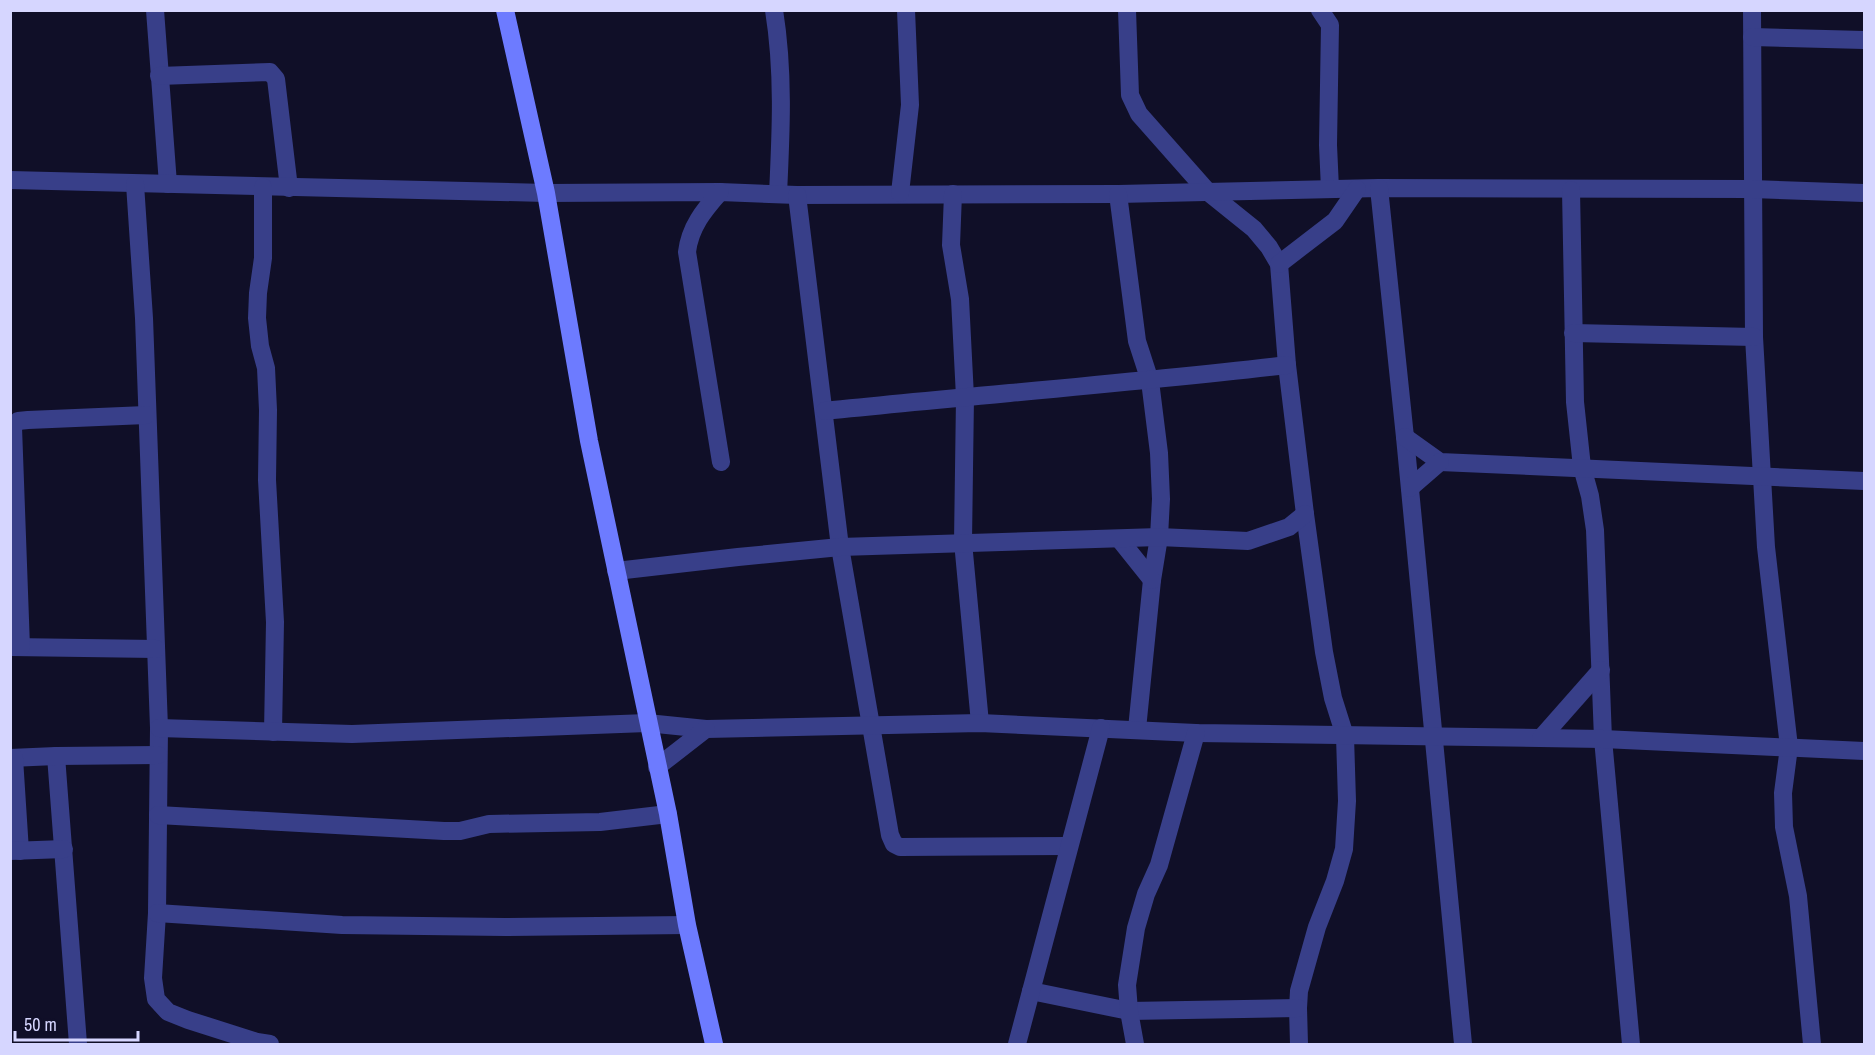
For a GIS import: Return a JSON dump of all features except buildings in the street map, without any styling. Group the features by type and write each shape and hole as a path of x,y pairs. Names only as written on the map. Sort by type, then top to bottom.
{"street":[{"path":"154,10 168,184"},
{"path":"505,10 546,193 589,441 668,814 687,925 714,1044"},
{"path":"774,10 781,78 778,194"},
{"path":"900,193 910,105 906,10"},
{"path":"1127,10 1130,95 1139,114 1208,192 1254,229 1279,264 1287,365 1324,652 1333,698 1345,736 1347,801 1344,849 1317,927 1299,991 1299,1044"},
{"path":"1320,10 1330,25 1328,145 1330,189"},
{"path":"1752,10 1754,337 1766,547 1789,747 1783,793 1784,827 1798,896 1812,1044"},
{"path":"1752,37 1864,40"},
{"path":"159,76 270,72 276,79 289,188"},
{"path":"10,180 262,188 546,193 720,192 797,195 1118,194 1379,188 1752,189 1864,193"},
{"path":"135,184 144,318 159,728 157,913 153,978 156,999 168,1012 188,1020 270,1044"},
{"path":"262,188 263,258 257,318 260,346 266,368 268,410 267,480 275,622 273,732"},
{"path":"1379,188 1435,738 1463,1044"},
{"path":"1279,264 1335,221 1358,189"},
{"path":"1571,190 1575,402 1582,467 1590,496 1595,530 1603,739 1631,1044"},
{"path":"720,192 696,222 689,237 687,252 722,462"},
{"path":"953,194 951,244 960,299 965,397 963,542 980,723"},
{"path":"1118,194 1137,341 1150,381 1159,453 1161,499 1159,537 1152,580 1137,729"},
{"path":"797,195 840,547 890,835 894,844 900,847 1068,846"},
{"path":"1573,333 1754,337"},
{"path":"825,411 1150,381 1287,365"},
{"path":"146,415 18,421 13,427 16,647 156,649"},
{"path":"1405,437 1440,462 1864,481"},
{"path":"1410,488 1440,462"},
{"path":"616,572 738,556 840,547 1159,537 1248,541 1289,527 1305,514"},
{"path":"1120,540 1152,580"},
{"path":"1541,738 1601,670"},
{"path":"159,728 352,734 647,723 706,729 980,723 1196,733 1603,739 1864,751"},
{"path":"1017,1044 1101,728"},
{"path":"657,767 706,729"},
{"path":"1135,1044 1127,985 1136,928 1146,894 1159,865 1196,733"},
{"path":"64,849 15,851 12,758 158,755"},
{"path":"56,756 78,1044"},
{"path":"158,815 460,831 489,824 600,822 668,814"},
{"path":"157,913 342,925 505,927 687,925"},
{"path":"1031,991 1129,1011 1298,1008"}]}
